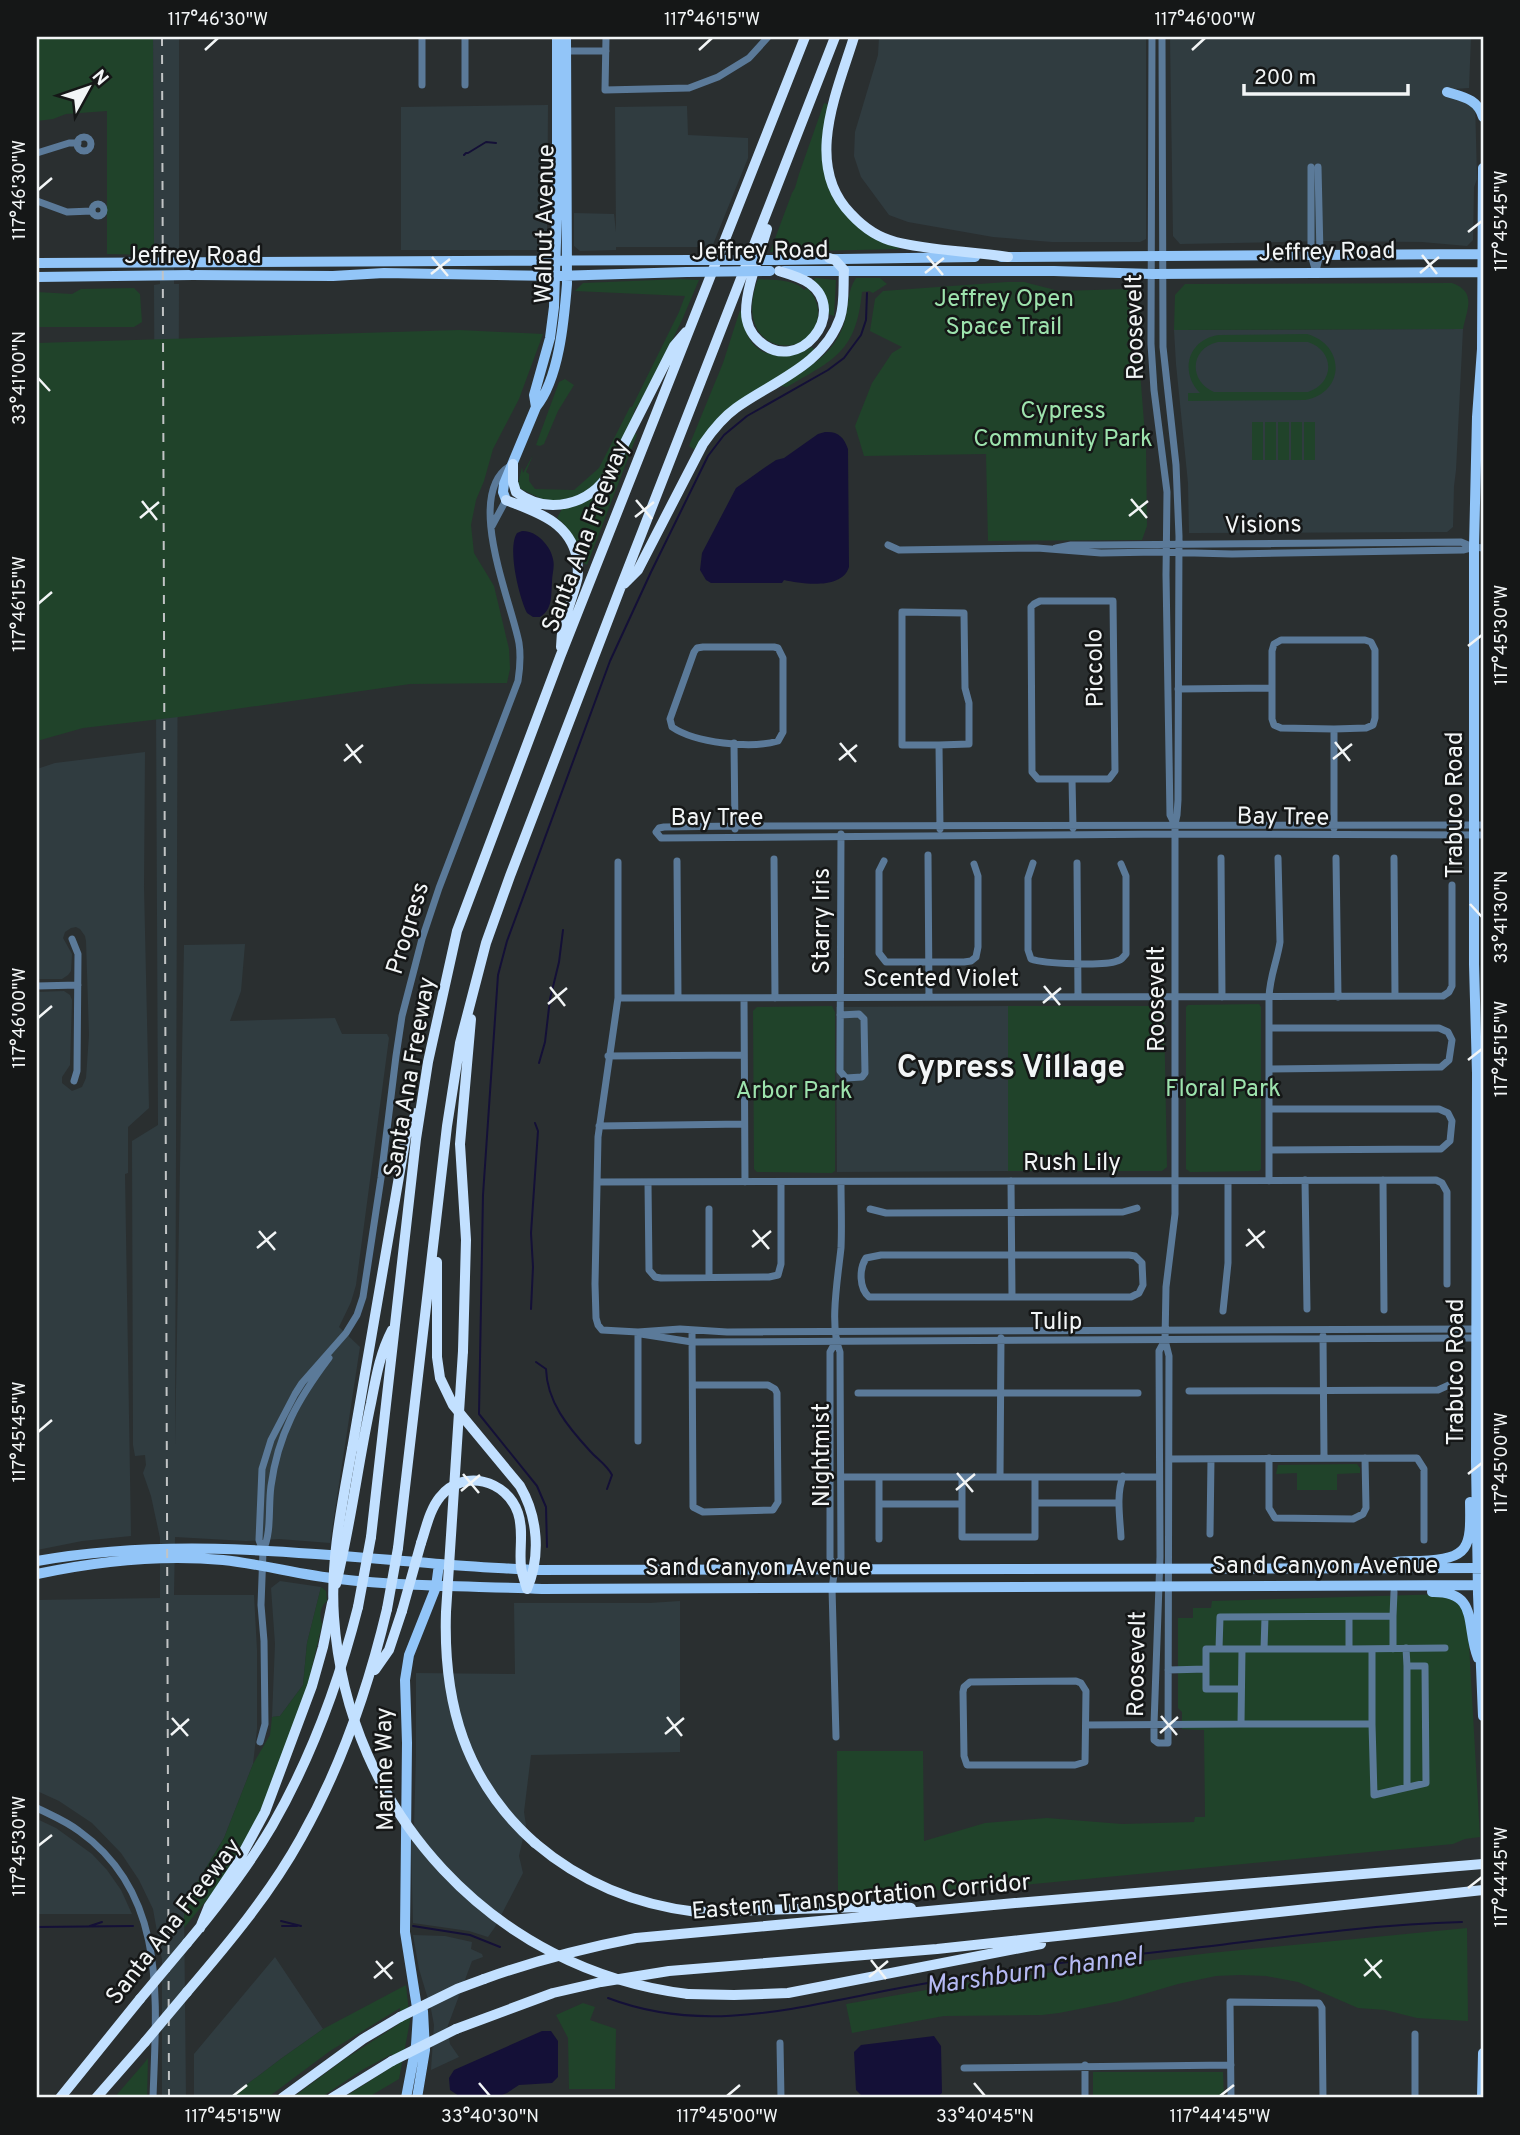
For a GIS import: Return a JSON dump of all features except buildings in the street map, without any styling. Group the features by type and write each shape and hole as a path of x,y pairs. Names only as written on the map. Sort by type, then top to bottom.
{"highway":[{"name":"Santa Ana Freeway","path":"60,2098 215,1910 272,1826 308,1756 342,1665 358,1607 371,1537 422,1097 457,931 561,657 805,37"},
{"name":"Santa Ana Freeway","path":"98,2097 250,1916 301,1839 340,1757 371,1675 398,1548 447,1126 460,1043 475,980 510,876 835,37"},
{"path":"854,37 826,138 828,168 840,200 856,220 895,242 1008,257"},
{"path":"774,267 810,283 817,291 822,304 823,317 817,334 805,346 790,351 769,348 757,340 748,326 746,313 785,167"},
{"path":"620,589 638,570 703,444 714,429 735,409 803,366 821,351 840,319 843,305 844,270 835,260 829,258"},
{"path":"513,464 516,492 535,501 552,505 568,504 593,493 610,472 674,346 694,322"},
{"path":"506,500 552,520 565,531 575,551 578,581 561,629 561,657"},
{"path":"475,980 460,1134 466,1251 463,1351 445,1648 447,1675 456,1716 480,1774 507,1814 535,1843 594,1884 622,1896 672,1909 697,1912 897,1906 938,1910"},
{"path":"422,1097 406,1136 352,1449 334,1563 333,1595 339,1665 351,1712 366,1752 387,1794 414,1836 450,1878 516,1932 597,1973 645,1987 688,1994 788,1993 1114,1931"},
{"path":"437,1207 436,1347 440,1378 453,1405 480,1435 526,1496 534,1520 535,1570 527,1588"},
{"path":"200,1928 209,1906 257,1829 275,1789 312,1686 343,1556 363,1439 383,1348 396,1321"},
{"path":"371,1675 389,1650 434,1507 444,1492 454,1485 466,1481 489,1482 504,1491 518,1511 522,1534 522,1569 527,1588"},
{"name":"Eastern Transportation Corridor","path":"282,2098 363,2039 446,1994 528,1963 636,1938 1483,1864"},
{"path":"332,2098 392,2061 456,2029 553,1993 601,1982 648,1974 1114,1931 1483,1890"}],"main road":[{"name":"Walnut Avenue","path":"506,500 504,484 536,407 545,396 561,343 567,276 561,261 557,37"},
{"name":"Walnut Avenue","path":"536,407 534,394 550,338 556,276 561,261 566,37"},
{"path":"1447,92 1472,101 1479,106 1483,117"},
{"name":"Trabuco Road","path":"1480,1665 1481,1568 1476,1425 1480,1073 1474,964 1479,830 1477,417 1482,349 1483,168"},
{"name":"Jeffrey Road","path":"37,277 384,274 567,276 774,267 829,258 1483,254"},
{"path":"384,274 406,269 444,268 449,264 449,260"},
{"name":"Jeffrey Road","path":"37,263 692,260 844,270 1158,274 1483,272"},
{"path":"1380,1568 1396,1562 1437,1560 1459,1554 1465,1549 1471,1521 1470,1440 1476,1425"},
{"name":"Sand Canyon Avenue","path":"37,1561 69,1555 158,1548 213,1548 535,1570 1481,1568"},
{"name":"Sand Canyon Avenue","path":"37,1574 100,1562 149,1557 222,1560 337,1579 436,1587 1481,1585"},
{"name":"Marine Way","path":"406,2098 418,2027 405,1932 405,1680 410,1655 436,1587 439,1564"},
{"path":"1338,1586 1350,1592 1441,1592 1455,1595 1464,1602 1469,1614 1472,1643 1480,1665 1483,1716"},
{"name":"Marine Way","path":"413,1978 420,1998 425,2030 425,2050 417,2098"},
{"path":"1482,2098 1483,2053"}],"street":[{"path":"422,37 422,85"},
{"path":"465,37 465,85"},
{"path":"606,37 604,90 689,88 718,77 749,58 768,37"},
{"name":"Roosevelt","path":"1152,37 1152,130 1158,257"},
{"name":"Roosevelt","path":"1162,37 1163,130 1158,274 1164,365 1176,465 1180,689 1175,825 1175,1214 1166,1287 1169,1459 1154,1724 1154,1740 1157,1743 1168,1743 1168,1670 1163,1587"},
{"path":"566,51 606,51"},
{"path":"1152,130 1163,130"},
{"path":"37,153 69,143 78,143"},
{"path":"1314,167 1316,272"},
{"path":"37,201 67,212 92,211"},
{"name":"Roosevelt","path":"1158,274 1151,344 1167,492 1170,815 1175,825"},
{"name":"Progress","path":"260,1742 265,1724 261,1605 263,1551 259,1540 262,1469 271,1440 284,1413 302,1383 335,1348 353,1322 363,1297 402,1016 422,939 439,888 518,681 521,666 519,643 493,548 489,516 491,498 501,472 513,464"},
{"path":"492,526 506,500"},
{"name":"Visions","path":"888,545 898,550 1053,549 1091,553 1167,548 1461,542 1479,548"},
{"name":"Piccolo","path":"1040,601 1113,601 1115,771 1109,779 1072,779 1038,779 1032,772 1031,607 1040,601"},
{"path":"902,612 964,613 969,744 939,744 902,744 902,612"},
{"path":"1281,640 1371,642 1374,650 1373,725 1366,729 1334,729 1281,728 1274,725 1274,644 1281,640"},
{"path":"703,647 778,648 783,657 782,737 775,742 734,743 697,738 676,730 670,724 694,652 703,647"},
{"path":"1169,689 1272,688"},
{"path":"1334,729 1334,836"},
{"path":"734,743 735,837"},
{"path":"939,744 940,836"},
{"path":"1072,779 1072,835"},
{"name":"Bay Tree","path":"1073,825 1334,825 1479,830 1334,836 1175,834 661,838 656,832 664,827 1073,825"},
{"name":"Starry Iris","path":"840,1015 859,1014 864,1018 864,1073 859,1078 846,1078 840,1071 840,1015 840,997 841,827"},
{"path":"928,855 929,997"},
{"path":"1221,858 1222,997"},
{"path":"1269,1181 1269,997 1270,979 1280,942 1278,858"},
{"path":"1336,858 1338,997"},
{"path":"1394,858 1395,996"},
{"path":"774,859 775,998"},
{"path":"677,861 678,998"},
{"path":"884,861 879,871 879,953 886,962 964,962 976,957 978,876 974,864"},
{"path":"597,1182 599,1126 618,998 618,862"},
{"path":"1033,863 1028,878 1028,950 1031,959 1040,962 1077,963 1119,961 1126,954 1126,876 1121,864"},
{"path":"1077,863 1077,997"},
{"name":"Scented Violet","path":"618,998 1443,996 1451,989 1452,885"},
{"path":"72,939 78,954 77,1071 74,1081"},
{"path":"37,986 78,985"},
{"path":"744,998 745,1182"},
{"path":"1269,1028 1439,1028 1450,1035 1451,1048 1450,1060 1441,1067 1269,1069"},
{"path":"608,1056 744,1055"},
{"path":"1269,1109 1439,1109 1450,1116 1451,1129 1450,1141 1441,1149 1269,1150"},
{"path":"599,1126 744,1124"},
{"path":"1383,1180 1384,1310"},
{"name":"Rush Lily","path":"597,1182 1436,1180 1445,1185 1447,1192 1447,1284"},
{"path":"1011,1181 1012,1296"},
{"path":"1223,1311 1228,1264 1228,1181"},
{"path":"1305,1181 1307,1310"},
{"name":"Tulip","path":"597,1182 594,1284 596,1318 599,1328 605,1331 1324,1330 1479,1336"},
{"path":"648,1183 648,1265 651,1274 661,1278 778,1275 781,1264 781,1182"},
{"name":"Nightmist","path":"836,1737 832,1588 835,1568 841,1558 840,1352 836,1341 836,1283 841,1246 841,1182"},
{"path":"870,1209 886,1213 1011,1213 1123,1212 1137,1208"},
{"path":"709,1209 709,1277"},
{"path":"1012,1255 1135,1256 1142,1263 1141,1289 1131,1297 869,1297 863,1290 863,1264 866,1258 872,1256 1012,1255"},
{"path":"692,1330 695,1509 703,1512 767,1511 775,1508 778,1502 775,1389 768,1385 693,1385"},
{"path":"1000,1477 1003,1330"},
{"path":"1324,1330 1324,1458"},
{"path":"638,1332 638,1440"},
{"name":"Tulip","path":"638,1332 653,1338 692,1342 1479,1336"},
{"name":"Roosevelt","path":"1164,1568 1159,1477 1159,1351 1165,1340"},
{"name":"Nightmist","path":"835,1568 830,1558 830,1353 836,1341"},
{"path":"1189,1391 1438,1390 1449,1385"},
{"path":"858,1393 1138,1393"},
{"path":"1169,1459 1413,1457 1422,1462 1424,1469 1424,1539"},
{"path":"1269,1458 1269,1508 1275,1518 1353,1518 1363,1514 1366,1508 1365,1458"},
{"path":"1210,1534 1211,1459"},
{"path":"1121,1537 1119,1503 1123,1476"},
{"path":"841,1477 1159,1477"},
{"path":"878,1539 879,1477"},
{"path":"962,1477 962,1537 1035,1537 1035,1477"},
{"path":"1035,1503 1119,1503"},
{"path":"879,1504 962,1504"},
{"path":"1394,1592 1394,1648"},
{"path":"1349,1616 1349,1649"},
{"path":"1219,1649 1220,1617 1394,1616"},
{"path":"1264,1649 1265,1617"},
{"path":"1406,1648 1407,1787"},
{"path":"1241,1689 1206,1689 1206,1649 1445,1648"},
{"path":"1241,1724 1242,1649"},
{"path":"1372,1649 1374,1795 1426,1783 1425,1666 1407,1666"},
{"path":"1168,1670 1206,1669"},
{"path":"970,1682 1081,1683 1086,1691 1086,1725 1087,1754 1085,1762 1080,1765 967,1765 964,1756 964,1687 970,1682"},
{"path":"1086,1725 1371,1724"},
{"path":"37,1808 74,1827 99,1848 118,1869 137,1901 151,1945 155,1977 153,2098"},
{"path":"1231,2098 1229,2003 1281,2002 1321,2005 1323,2098"},
{"path":"1415,2034 1415,2098"},
{"path":"780,2043 781,2098"},
{"path":"1085,2065 1085,2098"},
{"path":"964,2068 1231,2065"}],"shaded area":[{"path":"153,37 179,37 179,255 174,255 174,284 179,284 175,1446 184,945 245,944 241,991 230,1021 335,1018 342,1034 387,1034 389,1038 356,1285 339,1327 360,1347 330,1543 175,1537 174,1595 254,1595 257,1650 257,1729 253,1764 224,1838 184,1904 186,2098 162,2098 162,1960 153,1909 139,1880 121,1853 92,1823 59,1801 37,1791 37,1600 160,1598 160,1538 143,1473 145,1455 135,1456 133,1445 132,1141 158,1125 154,285 160,284 160,255 154,255"},
{"path":"879,37 1146,37 1146,239 1140,242 1052,242 993,237 908,222 889,215 861,177 854,156 855,132 878,55"},
{"path":"1170,37 1471,37 1469,88 1453,89 1465,92 1475,100 1477,179 1474,187 1473,240 1467,246 1422,242 1328,241 1180,244 1173,236"},
{"path":"548,105 547,244 542,250 401,250 401,107"},
{"path":"687,106 688,135 748,138 748,158 712,247 616,247 616,250 580,251 574,246 574,213 614,214 616,232 615,107"},
{"path":"1463,329 1453,527 1447,532 1189,533 1188,483 1174,330"},
{"path":"825,432 840,436 848,449 849,567 845,574 821,584 784,580 782,583 711,583 706,580 700,570 702,553 736,488 776,460 784,458"},
{"path":"517,533 532,533 542,540 553,559 550,601 547,610 540,617 527,613 518,585 513,550"},
{"path":"145,752 144,887 149,1108 128,1127 128,1173 125,1174 131,1536 82,1541 37,1550 37,992 64,991 72,1000 70,1065 62,1077 62,1083 72,1091 82,1087 86,1078 89,1035 86,941 80,929 71,928 65,932 63,938 72,954 71,971 68,975 62,979 37,979 37,769 55,763"},
{"path":"1008,1006 1008,1171 837,1172 836,1007"},
{"path":"280,1581 321,1587 307,1643 303,1685 280,1716 272,1717 275,1644 271,1588"},
{"path":"680,1601 680,1752 531,1755 524,1812 526,1825 519,1856 523,1873 488,1937 469,1931 413,1923 411,1845 414,1827 416,1673 515,1674 514,1603"},
{"path":"37,1819 56,1828 92,1854 121,1890 132,1914 37,1914"},
{"path":"413,1935 445,1936 472,1942 471,1949 483,1957 472,1961 447,2028 450,2044 459,2057 431,2070 434,2025"},
{"path":"275,1957 323,2029 229,2098 194,2098 194,2054"},
{"path":"542,2031 551,2031 558,2041 558,2077 552,2083 519,2085 497,2097 462,2098 450,2090 449,2078 454,2070"},
{"path":"934,2036 941,2046 942,2093 936,2098 864,2098 856,2090 854,2052 861,2045"}],"green space":[{"path":"37,37 153,37 154,255 107,254 107,111 66,114 37,121"},
{"path":"824,103 830,105 823,130 822,155 840,207 900,249 770,252"},
{"path":"856,278 880,278 887,284 873,293 862,292 854,328 840,352 787,387 781,386 820,359 835,342 845,320"},
{"path":"758,279 789,282 804,290 807,288 812,293 818,313 814,329 804,340 791,345 777,344 764,337 755,324 752,305"},
{"path":"699,280 644,398 635,409 630,426 596,485 584,494 559,501 542,499 521,489 518,484 522,467 523,473 533,455 526,472 535,489 574,490 599,468 632,407 685,296 575,291 583,283"},
{"path":"813,280 836,280 834,316 828,314 820,288"},
{"name":"Cypress Community Park","path":"1024,282 1059,291 1127,289 1134,292 1140,301 1141,342 1128,341 1126,345 1138,346 1146,448 1147,526 1142,540 988,541 986,454 864,456 855,426 872,383 892,353 902,347 870,331 875,299 883,291"},
{"path":"1452,283 1468,296 1463,329 1174,330 1175,295 1185,284"},
{"path":"134,288 140,294 142,322 134,327 37,327 37,292 72,294 81,289"},
{"path":"740,310 748,336 768,354 795,354 812,347 815,351 803,362 739,401 695,450 689,446 723,363"},
{"path":"459,330 543,334 519,399 493,449 476,500 471,525 474,553 494,586 509,649 510,669 507,683 410,684 83,728 37,741 37,343"},
{"path":"1307,334 1329,348 1336,368 1333,379 1328,388 1318,396 1305,400 1188,401 1188,393 1200,393 1190,376 1190,358 1200,343 1219,335","holes":["1218,342 1308,342 1323,352 1328,367 1323,382 1308,392 1214,392 1206,387 1196,373 1196,365 1202,351"]},
{"path":"565,379 574,385 558,411 544,444 536,445 559,382"},
{"path":"1252,422 1263,422 1263,460 1252,460"},
{"path":"1265,422 1276,422 1276,460 1265,460"},
{"path":"1278,422 1289,422 1289,460 1278,460"},
{"path":"1291,422 1302,422 1302,460 1291,460"},
{"path":"1304,422 1315,422 1315,460 1304,460"},
{"path":"634,433 637,435 587,565 582,562 564,524 557,518 562,509 589,500 599,491 615,470"},
{"name":"Floral Park","path":"1259,1004 1261,1169 1190,1172 1186,1169 1186,1007"},
{"name":"Arbor Park","path":"832,1006 835,1012 835,1171 757,1172 754,1169 753,1011 757,1007"},
{"path":"1008,1006 1162,1006 1167,1167 1162,1171 1008,1171"},
{"path":"1357,1464 1360,1473 1337,1474 1337,1490 1297,1490 1297,1473 1276,1474 1278,1465"},
{"path":"321,1587 326,1591 327,1601 321,1611 322,1624 306,1693 266,1802 214,1891 184,1928 184,1904 224,1838 253,1764 270,1735 272,1717 280,1716 303,1685 307,1643"},
{"path":"1445,1594 1459,1599 1468,1627 1480,1837 1453,1844 1023,1885 838,1893 837,1751 923,1751 924,1841 985,1823 1047,1818 1122,1824 1194,1822 1195,1817 1205,1817 1204,1730 1182,1729 1182,1712 1178,1708 1178,1618 1193,1618 1193,1608 1211,1608 1212,1601"},
{"path":"1467,1928 1468,2021 1417,2018 1385,2010 1358,2008 1298,1982 1266,1976 1240,1975 1216,1976 1120,2001 1059,2013 944,2016 852,2033 846,2004 966,1983 1210,1953"},
{"path":"406,1985 410,2021 399,2079 367,2098 343,2098 392,2067 392,2054 320,2098 292,2098 399,2024 400,2008 330,2051 267,2098 229,2098 323,2029"},
{"path":"583,2003 595,2007 590,2020 616,2029 615,2089 569,2089 568,2038 556,2015"},
{"path":"148,2058 147,2098 114,2098 145,2062"},
{"path":"1093,2072 1223,2072 1224,2098 1093,2098"}],"waterway":[{"path":"464,155 486,142 496,143"},
{"path":"547,1547 546,1507 537,1486 479,1414 483,1195 498,975 507,941 610,661 708,456 724,435 747,416 844,358 861,335 866,320 867,293"},
{"path":"539,1063 545,1042 563,930"},
{"path":"531,1309 531,1233 538,1131 535,1123"},
{"path":"536,1362 546,1369 550,1392 560,1413 612,1475 607,1489"},
{"name":"Marshburn Channel","path":"281,1921 301,1926"},
{"name":"Marshburn Channel","path":"90,1926 102,1922"},
{"name":"Marshburn Channel","path":"608,1998 642,2009 676,2014 743,2015 1041,1965 1341,1930 1462,1922"},
{"name":"Marshburn Channel","path":"37,1927 133,1926"},
{"name":"Marshburn Channel","path":"282,1926 297,1926"},
{"name":"Marshburn Channel","path":"413,1926 470,1935 500,1947"}],"railway":[{"path":"162,37 169,2098"}],"district":[{"name":"Cypress Village","path":"1011,1066"}],"park label":[{"name":"Jeffrey Open Space Trail","path":"1004,312"}]}
